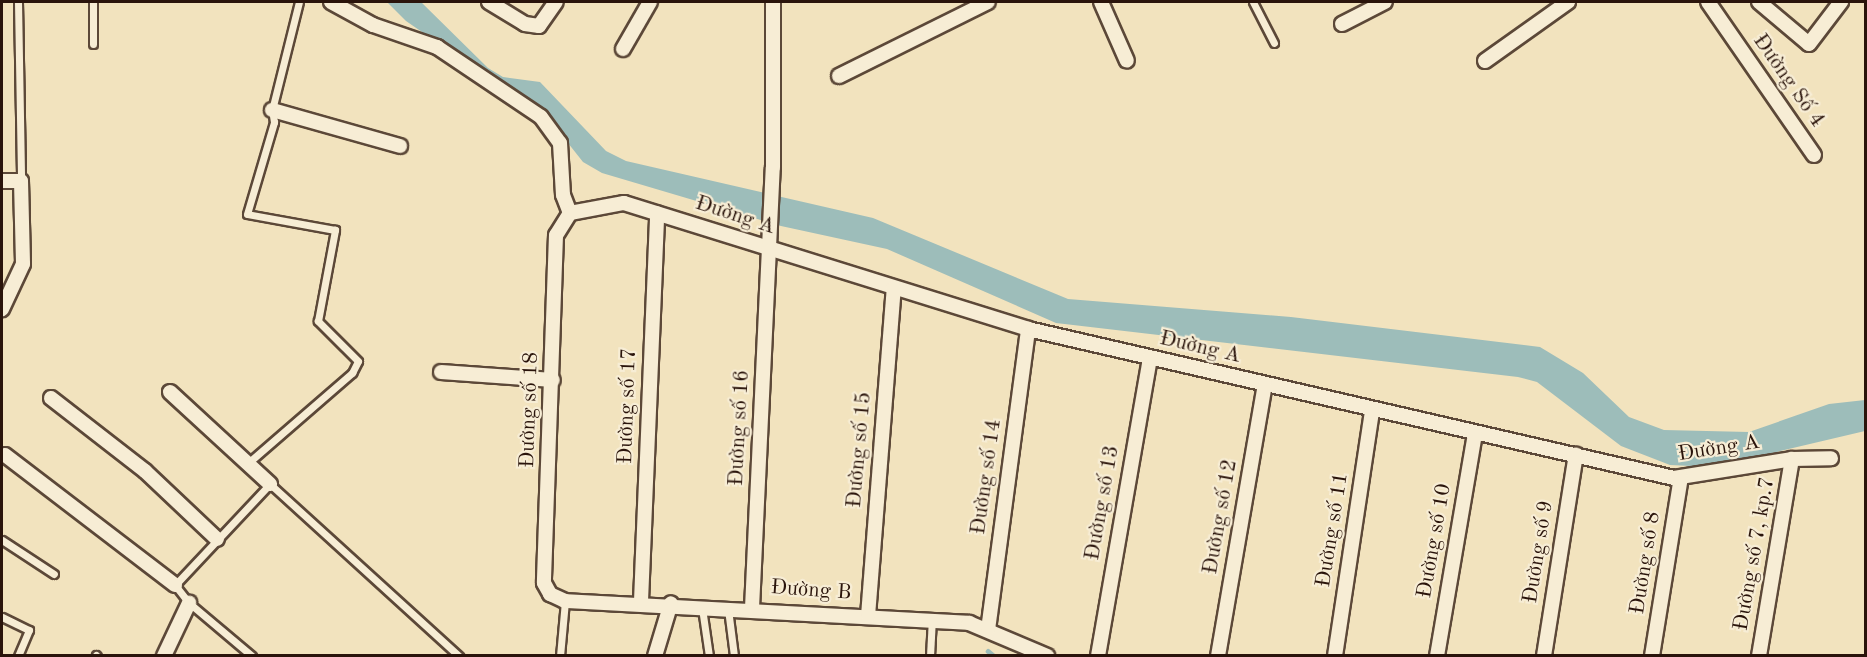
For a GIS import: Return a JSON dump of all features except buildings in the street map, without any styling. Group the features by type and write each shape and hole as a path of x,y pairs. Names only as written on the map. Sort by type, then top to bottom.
{"street":[{"path":"332,2 373,25 437,47 541,117 560,142 562,195 570,213"},
{"path":"489,2 525,24 539,26 556,2"},
{"path":"623,49 650,2"},
{"name":"Đường số 16","path":"752,608 771,230 775,2"},
{"path":"838,76 988,2"},
{"path":"1101,2 1127,60"},
{"path":"1342,24 1385,2"},
{"path":"1485,61 1568,2"},
{"name":"Đường Số 4","path":"1708,2 1814,155"},
{"path":"1759,2 1799,40 1811,43 1841,2"},
{"path":"272,110 400,146"},
{"path":"2,181 21,181 23,264 2,309"},
{"name":"Đường A","path":"570,213 624,203 1028,329 1372,411 1681,477 1792,459 1831,458"},
{"name":"Đường số 18","path":"565,601 550,594 544,582 553,380 556,235 570,213"},
{"name":"Đường số 17","path":"641,601 657,213"},
{"name":"Đường số 15","path":"868,616 894,288"},
{"name":"Đường số 14","path":"988,630 1028,329"},
{"name":"Đường số 13","path":"1098,656 1150,358"},
{"path":"441,372 553,380"},
{"name":"Đường số 12","path":"1218,656 1265,386"},
{"path":"170,392 270,484"},
{"path":"51,399 145,471 217,539"},
{"name":"Đường số 11","path":"1335,656 1372,411"},
{"name":"Đường số 10","path":"1437,656 1475,433"},
{"path":"5,455 176,585"},
{"name":"Đường số 9","path":"1544,656 1576,455"},
{"name":"Đường số 7, kp.7","path":"1759,656 1792,459"},
{"name":"Đường số 8","path":"1652,656 1681,477"},
{"name":"Đường B","path":"565,601 641,601 932,620 988,630 1047,656"},
{"path":"164,656 189,603"},
{"path":"655,656 671,603"}],"lane":[{"path":"18,2 21,181"},
{"path":"93,2 93,44"},
{"path":"248,463 352,374 358,361 318,321 335,230 247,214 274,122 272,110 299,2"},
{"path":"1253,2 1274,43"},
{"path":"252,656 189,603 176,585 270,484 459,656"},
{"path":"2,540 54,574"},
{"path":"560,656 565,601"},
{"path":"702,605 709,656"},
{"path":"728,607 735,656"},
{"path":"2,617 29,630 18,656"},
{"path":"930,656 932,620"}],"water":[{"path":"387,2 421,2 488,68 503,77 540,82 606,151 626,161 873,218 1068,299 1291,317 1540,347 1583,373 1629,417 1664,430 1749,432 1829,404 1865,400 1865,431 1713,467 1670,465 1621,446 1537,382 1518,377 1056,323 887,249 781,226 602,173 583,162 549,119 406,21"}],"waterway":[{"path":"988,651 994,656"}]}
